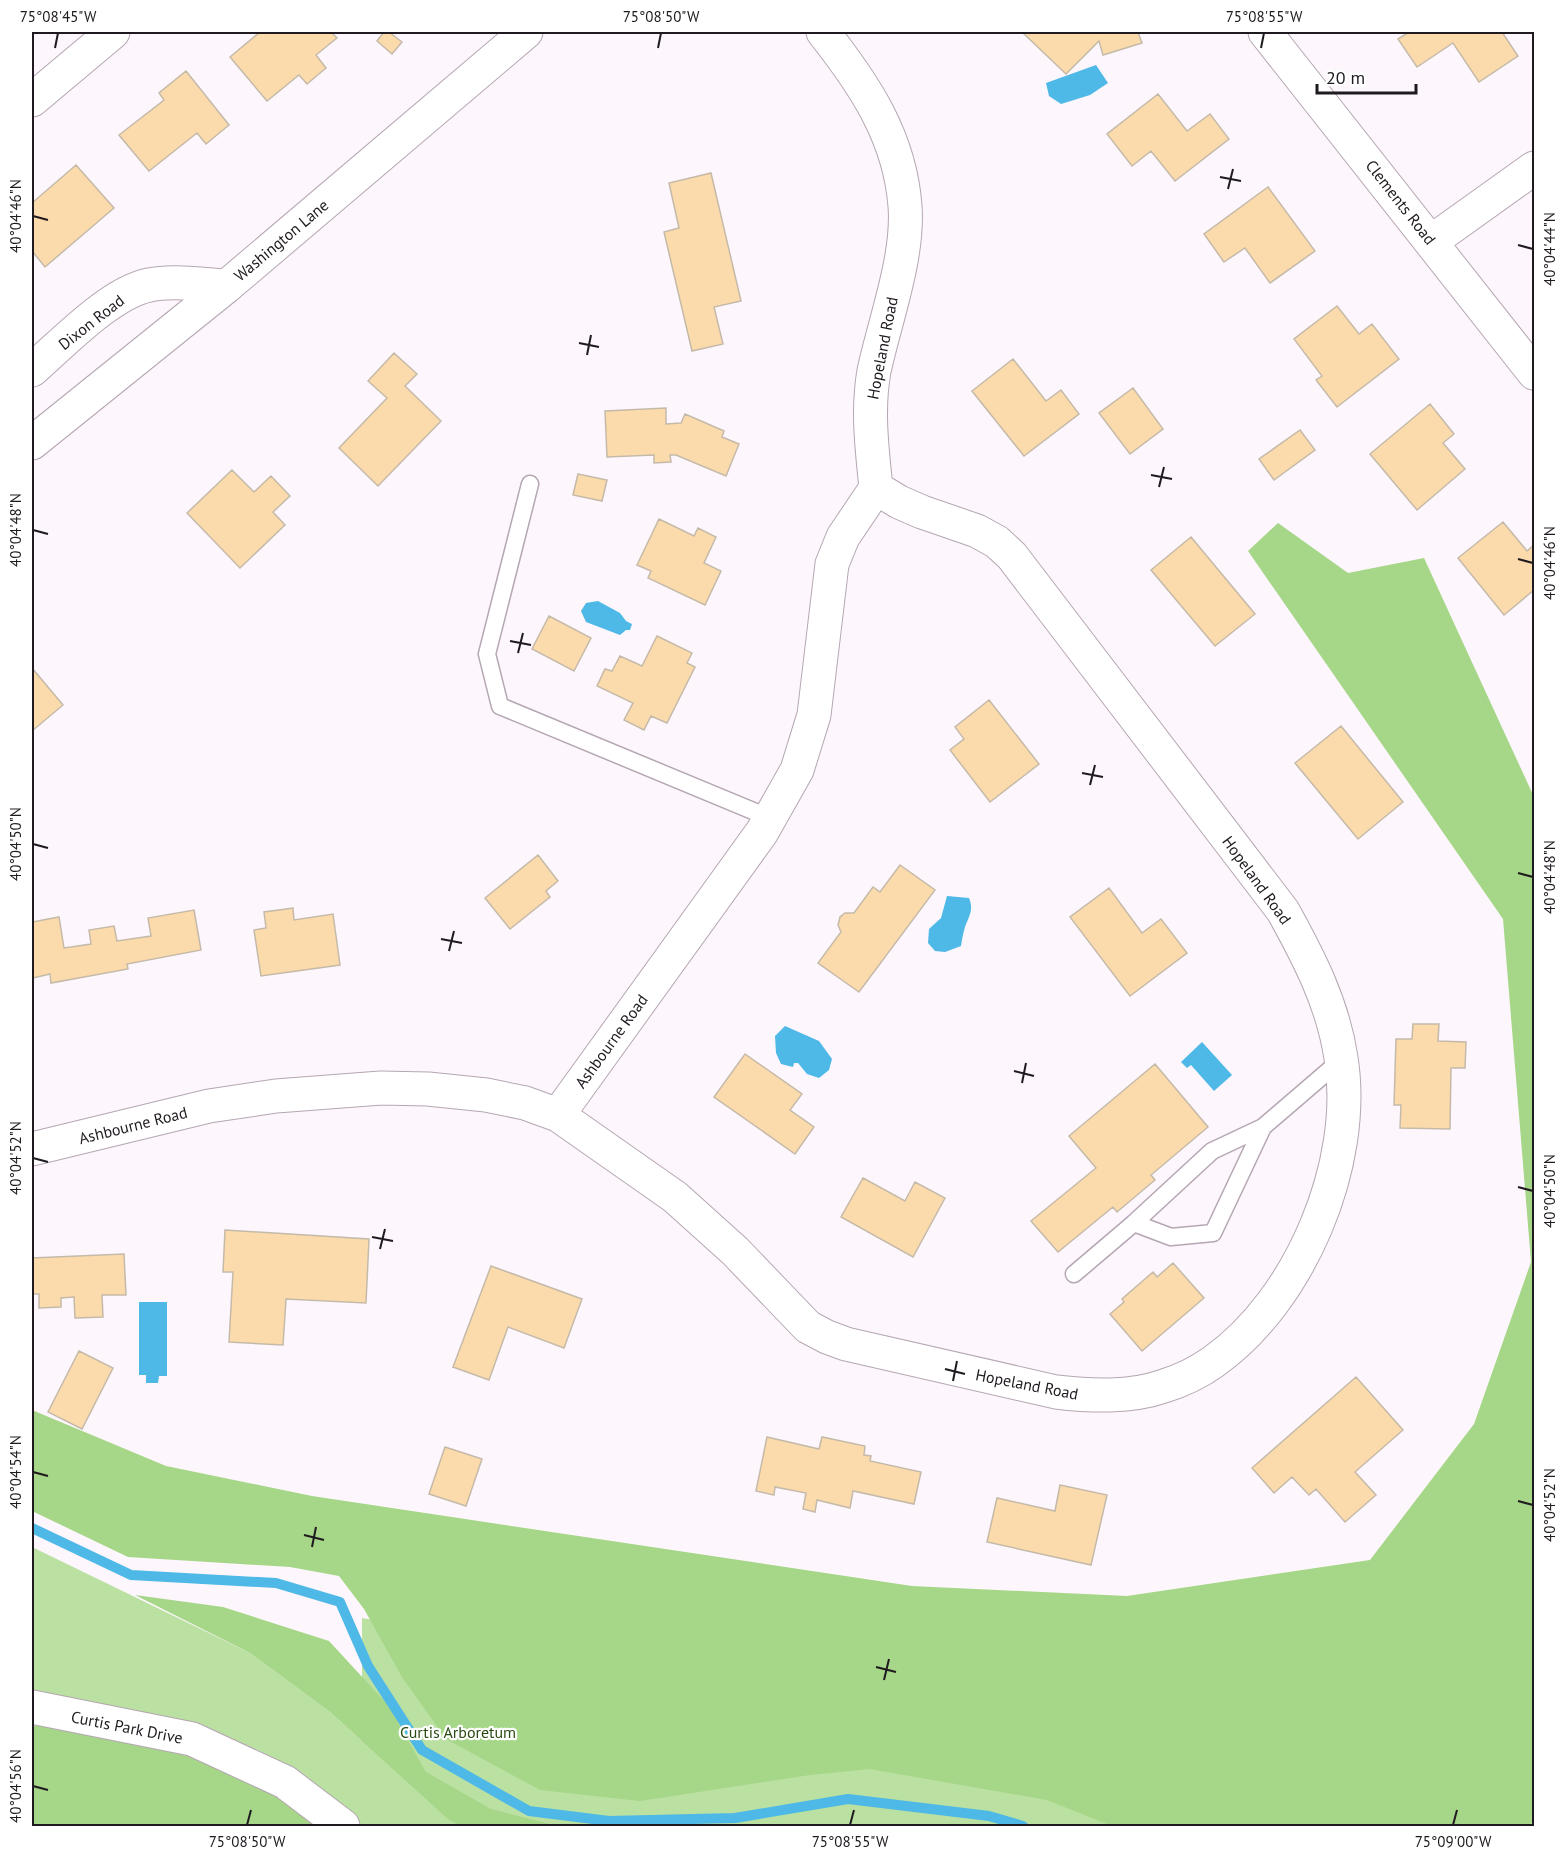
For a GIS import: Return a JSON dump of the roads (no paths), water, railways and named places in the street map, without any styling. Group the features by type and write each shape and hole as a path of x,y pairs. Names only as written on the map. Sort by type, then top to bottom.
{"street":[{"path":"32,100 114,32"},
{"name":"Washington Lane","path":"32,443 227,286 526,32"},
{"name":"Hopeland Road","path":"558,1115 675,1197 735,1251 808,1327 827,1337 846,1344 1056,1392 1110,1395 1163,1386 1212,1364 1233,1346 1274,1302 1302,1255 1326,1202 1342,1137 1344,1113 1342,1059 1336,1030 1325,995 1283,911 1012,556 997,542 977,531 922,512 876,488 870,406 874,373 902,253 905,207 896,157 888,132 875,107 823,32"},
{"name":"Clements Road","path":"1265,32 1534,373"},
{"path":"1432,241 1534,168"},
{"name":"Dixon Road","path":"32,370 110,303 131,291 148,285 169,283 227,286"},
{"name":"Ashbourne Road","path":"32,1149 209,1106 276,1096 381,1088 428,1089 486,1095 525,1103 558,1115 770,818 797,770 814,715 832,564 843,537 876,488"},
{"name":"Curtis Park Drive","path":"32,1707 192,1739 285,1782 343,1827"}],"lane":[{"path":"530,484 487,654 500,706 770,818"},
{"path":"1074,1274 1134,1223 1212,1151 1263,1127 1342,1059"},
{"path":"1134,1223 1171,1237 1213,1233 1263,1127"}],"water":[{"path":"1096,65 1108,83 1090,95 1061,104 1049,96 1046,83"},
{"path":"598,601 620,613 626,621 632,624 630,630 620,635 586,622 581,611 586,603"},
{"path":"947,896 969,898 970,913 961,946 945,952 935,951 928,943 929,929 941,918"},
{"path":"785,1026 819,1041 832,1059 829,1070 819,1078 807,1074 798,1063 794,1063 793,1067 781,1064 776,1053 775,1036"},
{"path":"1202,1042 1232,1075 1214,1091 1191,1065 1187,1068 1181,1062"},
{"path":"139,1302 167,1302 167,1376 159,1376 158,1383 146,1383 146,1375 139,1375"}],"waterway":[{"path":"32,1528 131,1575 276,1583 340,1602 368,1666 422,1750 529,1811 609,1821 735,1818 848,1799 989,1816 1023,1826"}],"park label":[{"name":"Curtis Arboretum","path":"458,1732"}]}
